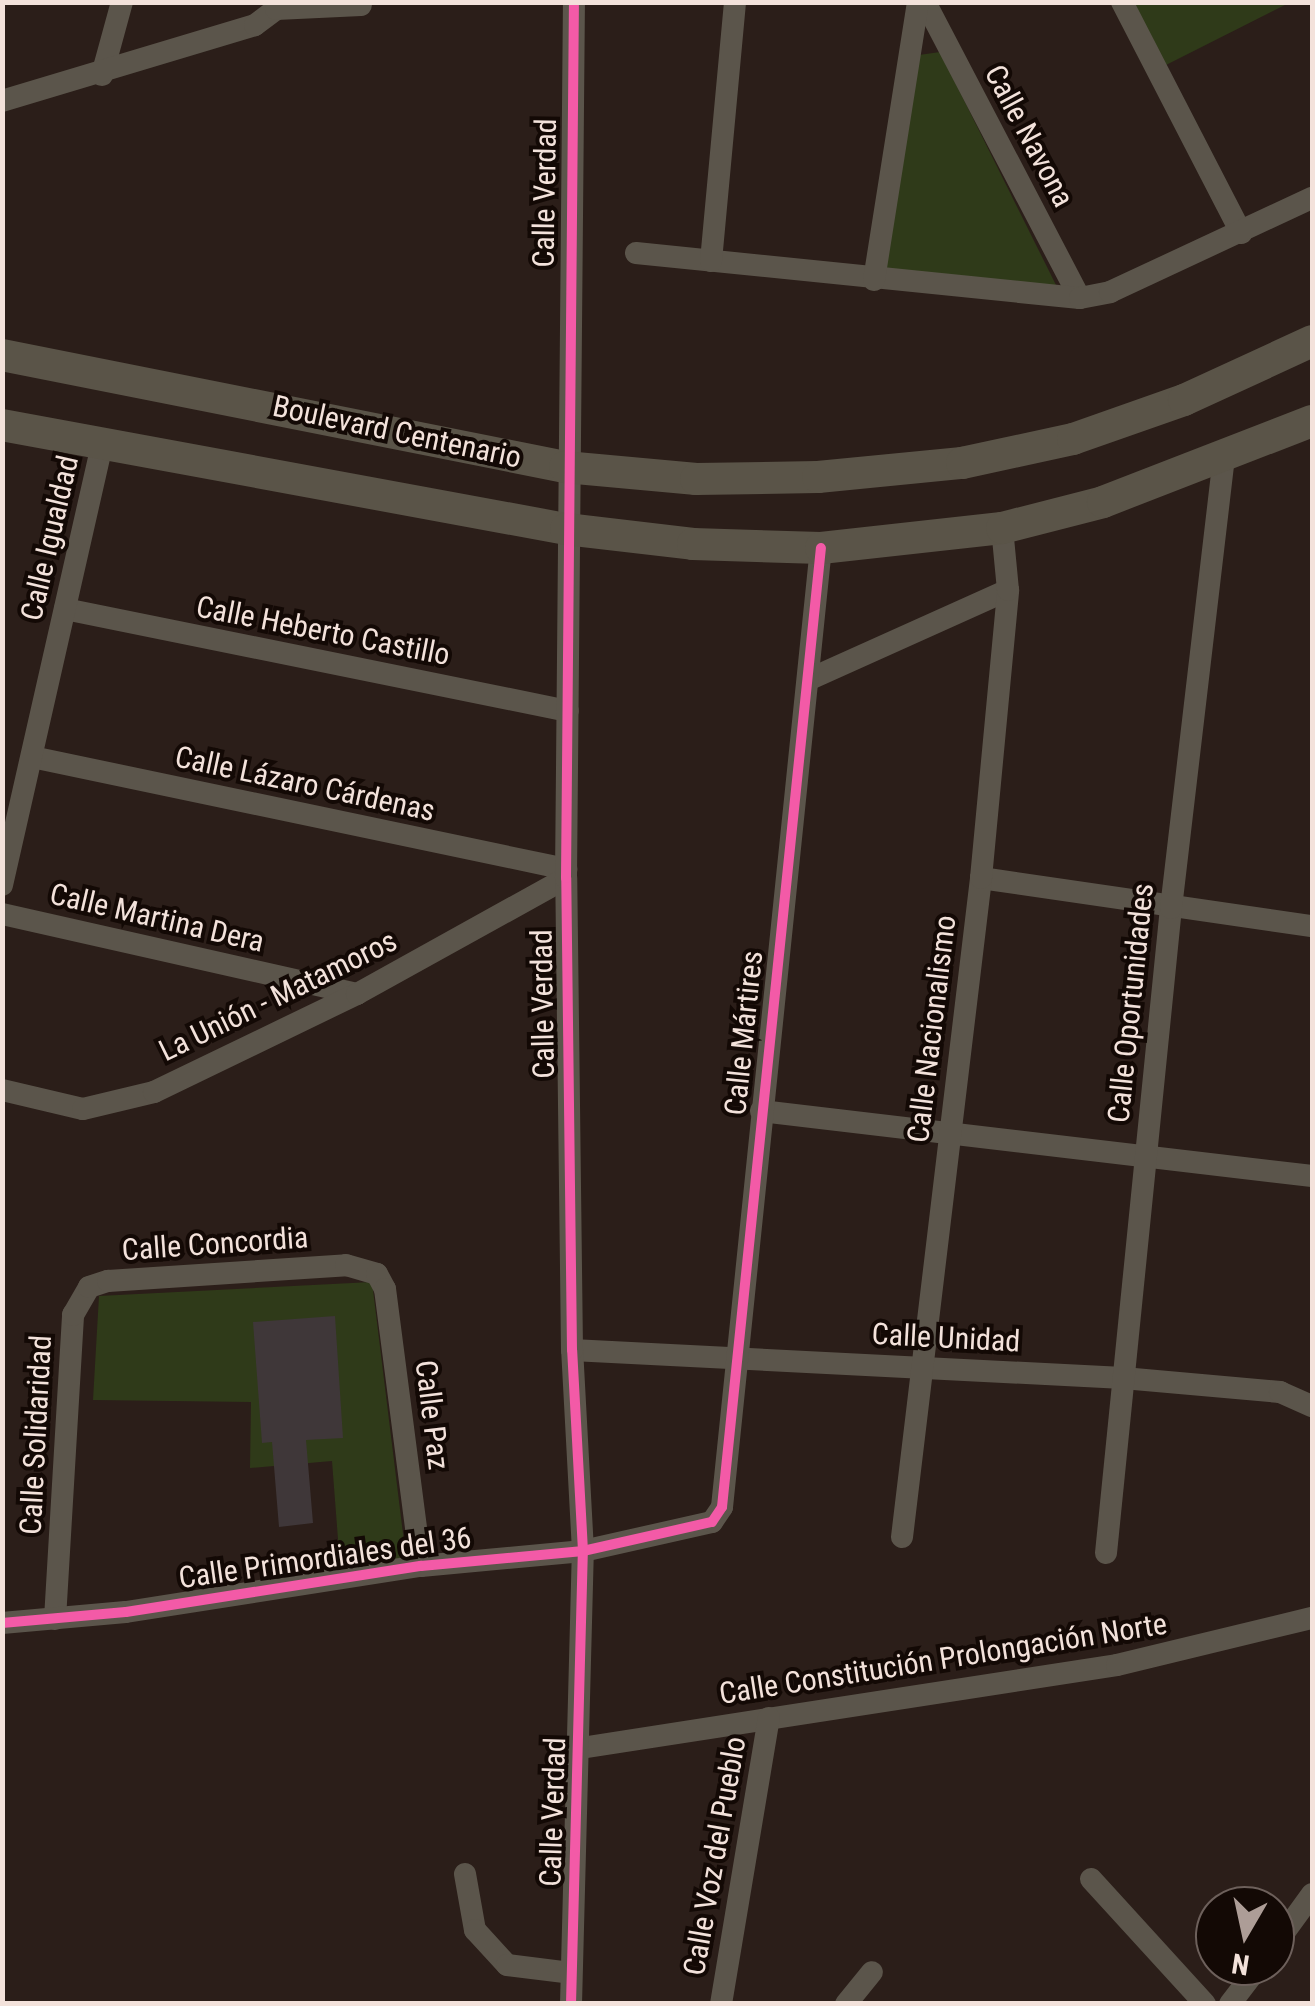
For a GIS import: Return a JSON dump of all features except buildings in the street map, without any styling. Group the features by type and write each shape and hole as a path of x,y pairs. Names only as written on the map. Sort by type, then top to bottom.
{"main road":[{"name":"Boulevard Centenario","path":"2,354 565,467 766,478 962,463 1128,420 1312,342"},
{"name":"Boulevard Centenario","path":"2,425 103,439 566,529 693,544 821,548 1002,528 1224,460 1312,421"}],"street":[{"path":"102,75 122,2"},
{"name":"Calle Verdad","path":"570,2004 581,1748 583,1551 572,1350 566,874 565,467 574,2"},
{"path":"710,261 735,2"},
{"name":"Calle Navona","path":"874,280 922,2"},
{"name":"Calle Navona","path":"922,2 1080,298"},
{"path":"1122,2 1241,233"},
{"path":"2,101 102,75 255,24 276,6 361,5"},
{"path":"636,253 1080,298 1241,233 1312,198"},
{"name":"Calle Igualdad","path":"2,886 103,439"},
{"name":"Calle Oportunidades","path":"1106,1553 1170,908 1224,460"},
{"name":"Calle Nacionalismo","path":"902,1537 981,878 1008,590 1002,528"},
{"name":"Calle Mártires","path":"712,1522 722,1507 821,548"},
{"path":"810,679 1008,590"},
{"name":"Calle Heberto Castillo","path":"65,609 568,711"},
{"name":"Calle Lázaro Cárdenas","path":"32,756 566,874"},
{"name":"La Unión - Matamoros","path":"2,1090 84,1108 121,1103 357,994 566,874"},
{"path":"981,878 1312,926"},
{"name":"Calle Martina Dera","path":"2,914 357,994"},
{"path":"761,1110 1312,1176"},
{"name":"Calle Concordia","path":"74,1316 89,1288 108,1281 346,1265 376,1274"},
{"name":"Calle Paz","path":"376,1274 385,1289 421,1566"},
{"name":"Calle Solidaridad","path":"55,1619 74,1316"},
{"name":"Calle Unidad","path":"572,1350 1123,1378 1280,1392 1312,1406"},
{"path":"1312,1397 1312,1406"},
{"name":"Calle Primordiales del 36","path":"2,1622 55,1619 421,1566 583,1551 712,1522"},
{"name":"Calle Constitución Prolongación Norte","path":"581,1748 1117,1665 1312,1618"},
{"name":"Calle Voz del Pueblo","path":"721,2004 769,1718"},
{"path":"464,1874 475,1930 507,1965 571,1973"},
{"path":"1092,1878 1204,2004"},
{"path":"1295,1917 1312,1894"},
{"path":"846,2004 872,1972"}],"green space":[{"path":"1132,3 1289,3 1166,65"},
{"path":"940,52 1059,291 882,277 919,55"},
{"path":"372,1282 406,1558 340,1565 332,1461 250,1468 251,1402 93,1400 99,1296"}],"cycle path":[{"path":"571,2004 583,1551 572,1350 566,878 574,2"},
{"path":"2,1623 126,1612 421,1566 583,1551 712,1522 722,1507 821,548"}]}
